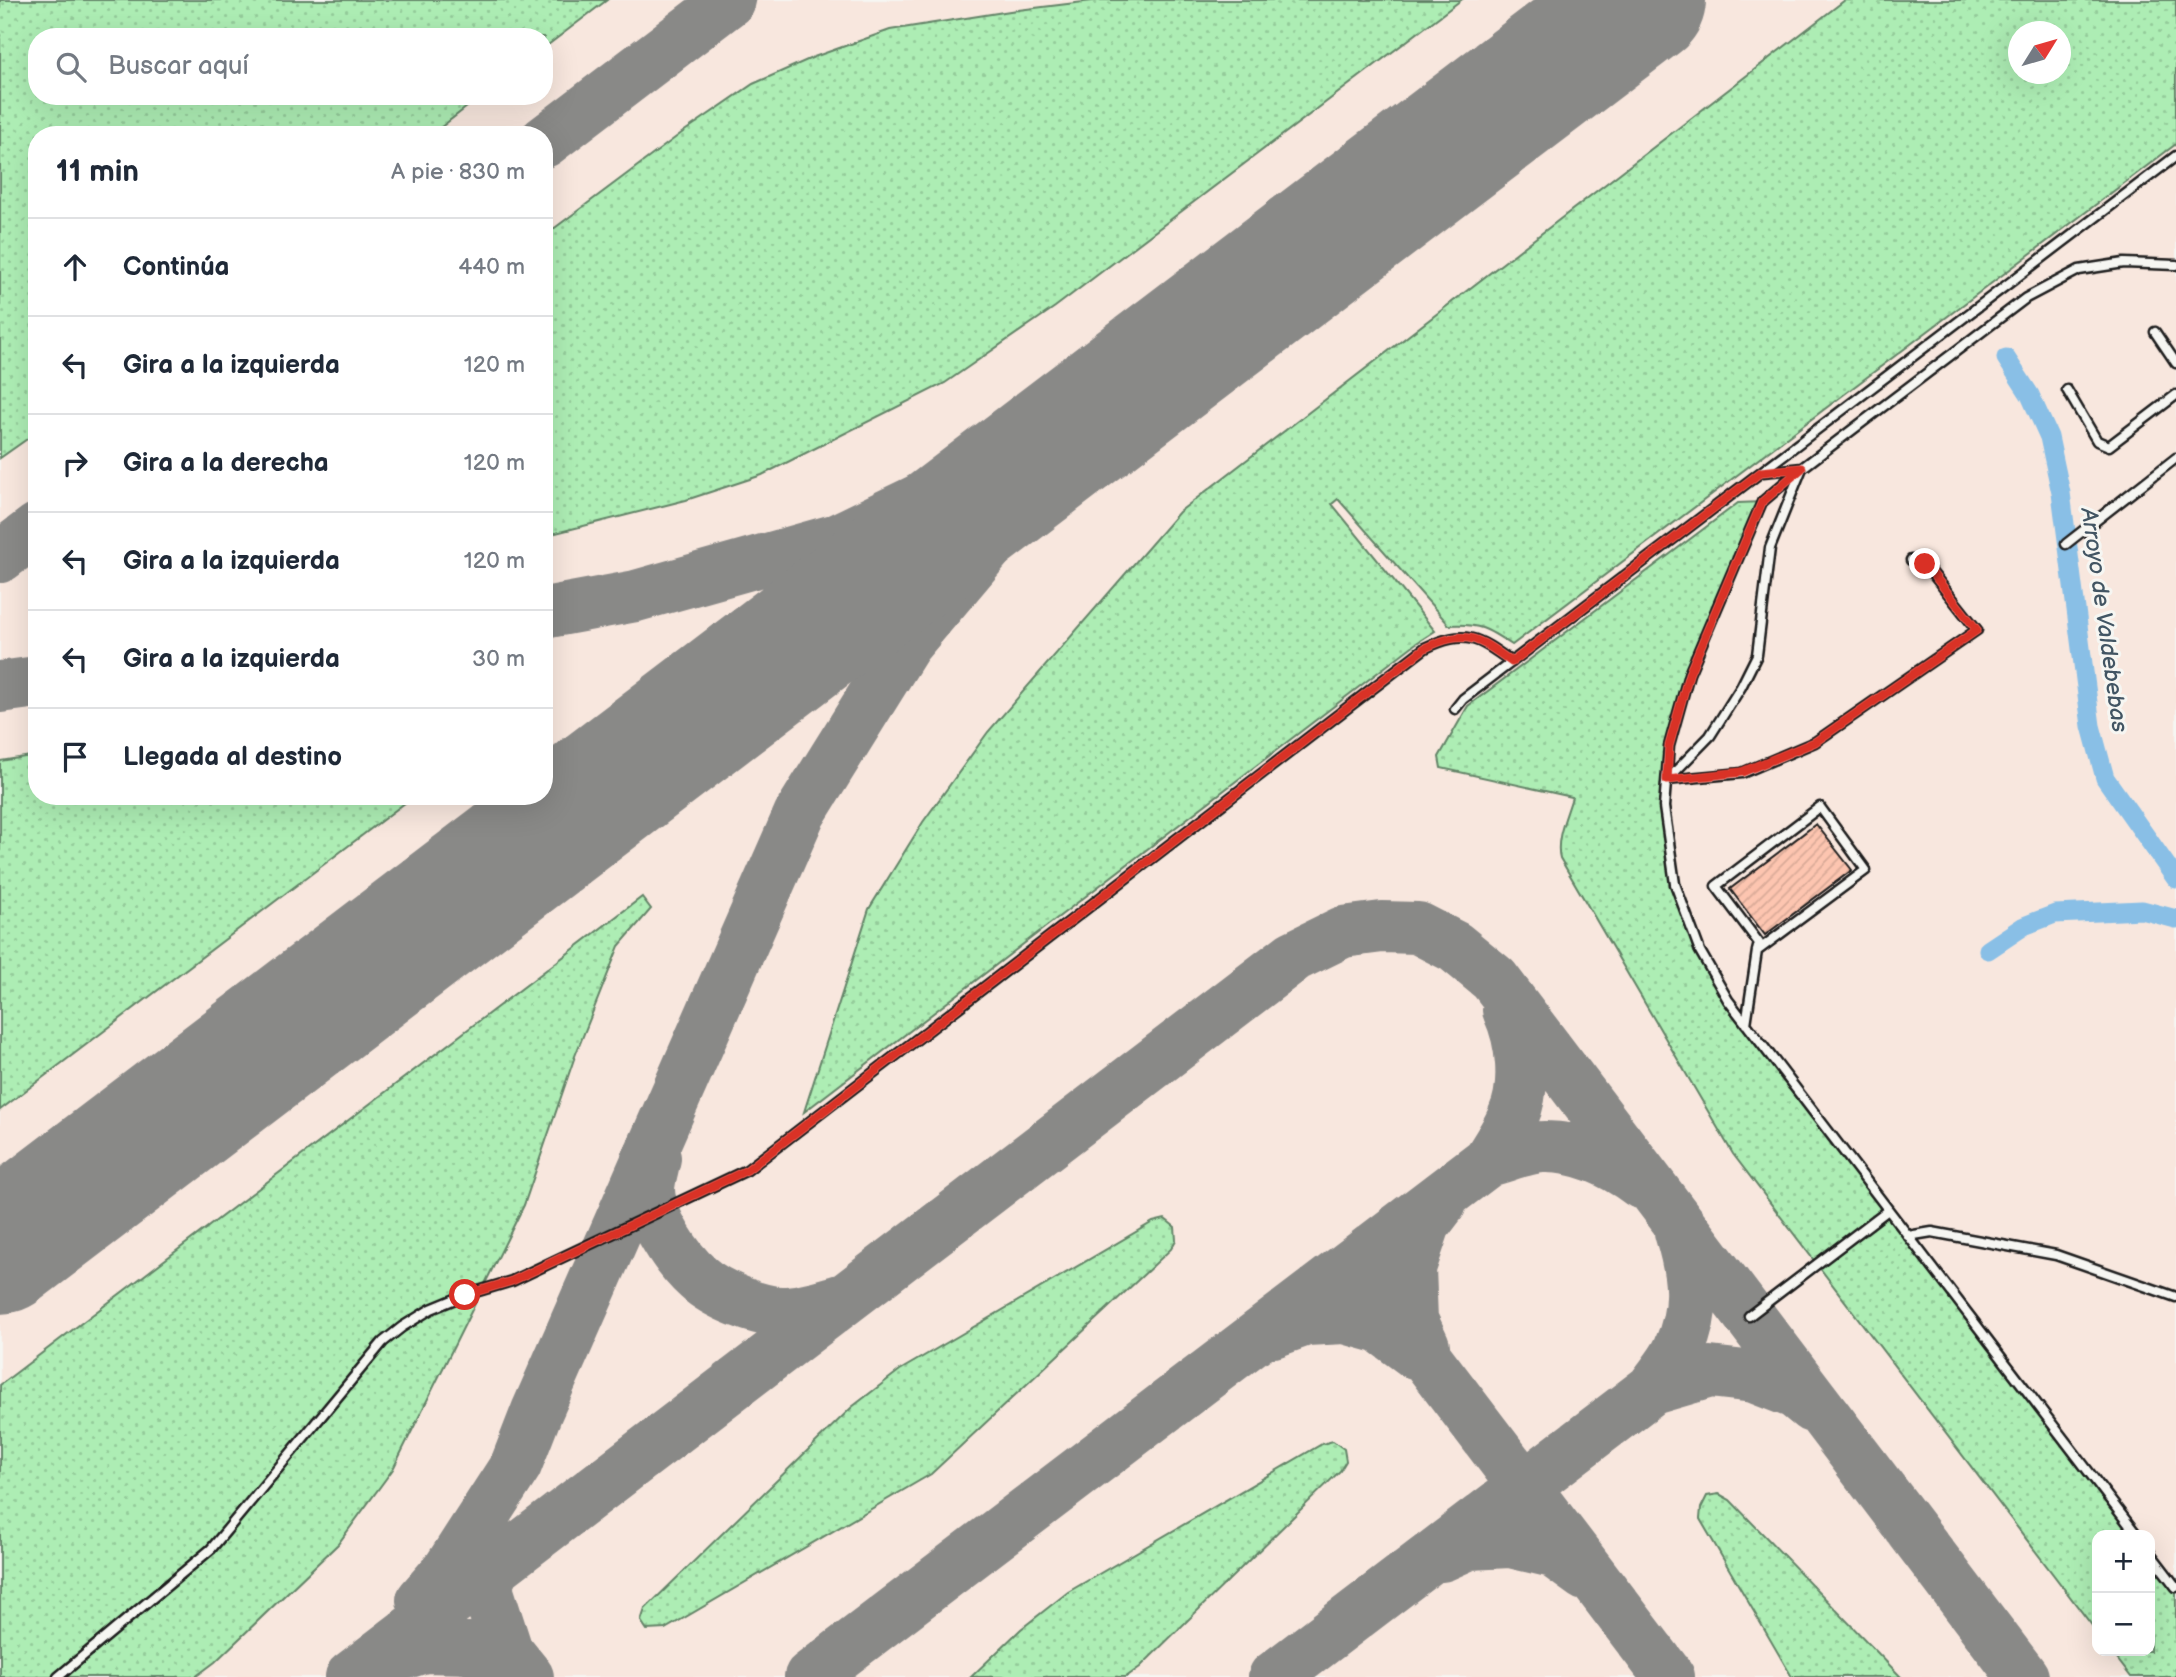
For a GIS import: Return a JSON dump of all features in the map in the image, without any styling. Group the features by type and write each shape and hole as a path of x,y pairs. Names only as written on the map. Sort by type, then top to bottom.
{"lane":[{"path":"1454,709 1462,699 2176,156"},
{"path":"2133,1530 1728,1000 1700,951 1675,884 1664,807 1669,746 1689,674 1762,502 1802,468 2026,298 2080,270 2124,263 2176,265"},
{"path":"2155,332 2176,363"},
{"path":"2067,390 2097,441 2109,446 2176,395"},
{"path":"2066,544 2176,458"},
{"path":"1761,472 1802,468"},
{"path":"1667,780 1710,736 1741,687 1757,654 1770,548 1802,468"},
{"path":"1667,780 1742,772 1815,742 1977,630 1925,564 1911,560"},
{"path":"58,1677 211,1549 383,1342 402,1327 431,1309 465,1295 512,1281 747,1170 1425,648 1443,639 1462,636 1482,641 1512,662"},
{"path":"1746,1024 1757,951 1759,943 1716,886 1819,807 1866,870 1757,951"},
{"path":"1749,1316 1888,1210"},
{"path":"1908,1236 1931,1232 2056,1255 2176,1297"},
{"path":"2155,1560 2176,1587"}],"shaded area":[{"path":"0,0 2176,0 2176,1677 0,1677"}],"green space":[{"path":"0,0 607,0 553,41 553,28 28,28 28,105 469,105 443,126 28,126 28,438 0,458"},
{"path":"1100,0 1461,0 1055,307 945,383 762,475 686,500 553,534 553,229 683,132 753,84 814,57 890,30"},
{"path":"1845,0 2176,0 2176,144 1512,645 1483,628 1449,625 1338,499 1332,504 1435,631 804,1112 869,909 923,822 988,732 1179,512"},
{"path":"1762,502 1689,674 1669,746 1664,807 1675,884 1694,952 2133,1530 2092,1530 2092,1625 1733,1154 1560,858 1560,835 1572,797 1441,768 1439,757 1468,706 1738,503"},
{"path":"28,756 28,805 402,805 0,1110 0,761"},
{"path":"642,897 651,909 619,946 575,1056 524,1205 393,1469 338,1544 215,1662 195,1677 0,1677 0,1385"},
{"path":"1165,1219 1175,1227 1176,1240 1171,1249 931,1474 665,1629 647,1630 641,1621 645,1609 852,1407 900,1370 1153,1222"},
{"path":"1333,1441 1344,1449 1346,1461 1340,1471 1140,1667 1126,1677 971,1677 1021,1629 1068,1592 1322,1444"},
{"path":"1719,1494 1730,1500 1901,1677 1792,1677 1700,1519 1701,1508 1707,1496"},
{"path":"2155,1560 2176,1587 2176,1677 2131,1677 2115,1656 2155,1656"}],"building":[{"path":"1816,824 1852,870 1765,935 1730,889"}],"waterway":[{"name":"Arroyo de Valdebebas","path":"2006,358 2030,395 2049,437 2061,493 2091,726 2105,778 2176,879"},
{"path":"1988,950 2024,926 2055,914 2142,910 2176,919"}],"taxiway":[{"path":"553,135 730,0"},
{"path":"422,1600 449,1569 516,1465 537,1411 799,815 905,645 1035,491 1249,297"},
{"path":"553,611 636,596 838,539 1012,455 1103,394"},
{"path":"0,557 28,536"},
{"path":"0,687 28,683"},
{"path":"351,1677 1294,956 1343,932 1382,927 1418,928 1455,947 1494,979 2023,1677"},
{"path":"1488,1161 1511,1123 1520,1091 1521,1063 1517,1035 1508,1010"},
{"path":"810,1677 1488,1161 1533,1148 1559,1148 1596,1158 1641,1183"},
{"path":"655,1158 649,1190 654,1213 674,1249 698,1278 738,1301 772,1311 797,1311 840,1300"},
{"path":"1424,1346 1412,1320 1410,1268 1425,1224 1441,1203"},
{"path":"1274,1677 1652,1389 1676,1354 1689,1319 1690,1277 1680,1232"},
{"path":"1354,1263 1669,1677"},
{"path":"1273,1332 1306,1320 1345,1318 1381,1328 1415,1353"},
{"path":"1652,1389 1710,1372 1754,1377 1795,1393 1812,1407"},
{"path":"1442,1556 1469,1544 1510,1542 1553,1552 1585,1575"},
{"path":"489,1544 488,1592 507,1651 528,1677"},
{"path":"379,1662 424,1647 469,1648 509,1666 521,1677"}],"runway":[{"path":"0,1249 1641,0"}],"route":[{"path":"465,1295 512,1281 747,1170 1425,648 1443,639 1462,636 1482,641 1512,662 1761,472 1802,468 1762,502 1689,674 1669,746 1667,780 1742,772 1815,742 1977,630 1925,564"}]}
